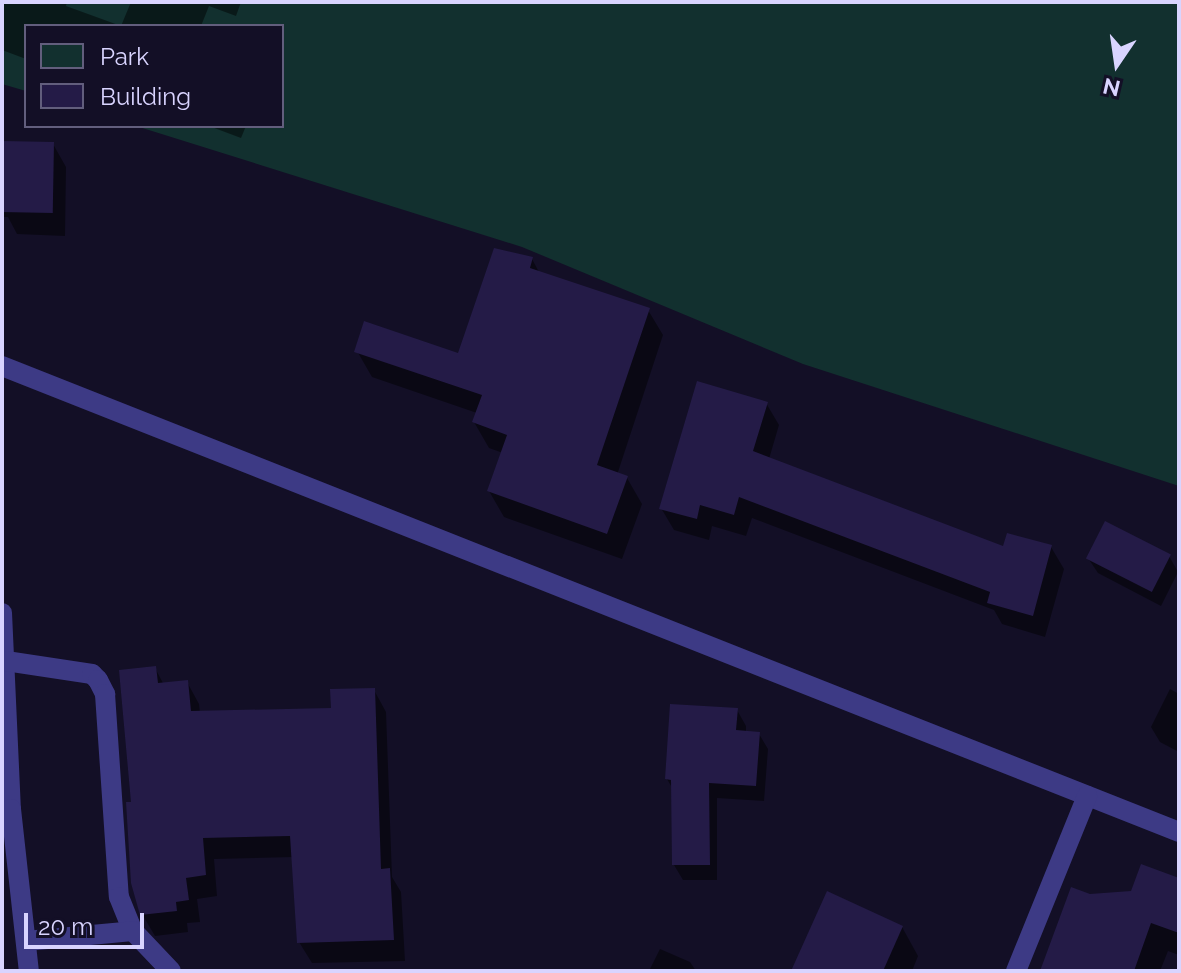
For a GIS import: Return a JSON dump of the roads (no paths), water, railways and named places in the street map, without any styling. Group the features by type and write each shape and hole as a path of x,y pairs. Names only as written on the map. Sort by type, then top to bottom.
{"lane":[{"path":"2,366 1179,832"},
{"path":"2,613 6,661 6,809 29,971"},
{"path":"6,661 92,674 105,694 119,897 133,931 171,971"},
{"path":"1016,971 1087,796"},
{"path":"26,941 133,931"}]}
